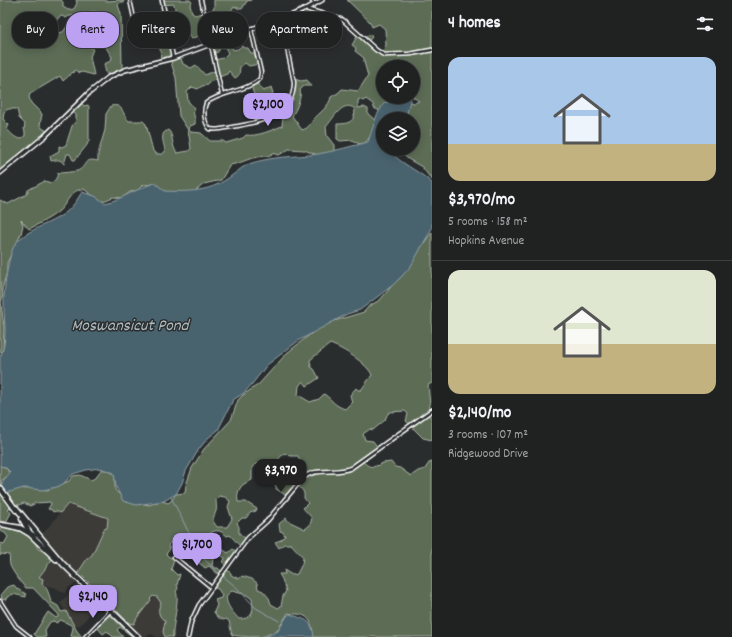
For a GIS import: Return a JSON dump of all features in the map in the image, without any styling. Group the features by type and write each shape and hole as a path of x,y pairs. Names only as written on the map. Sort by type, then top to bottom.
{"highway":[{"path":"0,488 39,537 63,564"},
{"path":"16,508 30,533 138,637"},
{"path":"20,527 23,521"}],"main road":[{"path":"299,12 322,0"},
{"path":"248,30 256,28"},
{"path":"0,173 50,132 99,84 109,77 125,70 173,58 199,48"}],"street":[{"path":"130,0 132,12"},
{"path":"162,0 173,58"},
{"path":"201,0 203,12"},
{"path":"311,0 314,4"},
{"path":"306,9 343,20 376,50 384,55 418,54 432,50"},
{"path":"251,29 261,72 260,79 222,95 205,105 206,123 210,129 221,129 261,122 272,118 284,108 292,96 294,82 287,48"},
{"path":"211,48 222,95"},
{"path":"188,637 193,617 199,605 248,538 267,521 304,476 315,472 344,470 351,468 432,410"},
{"path":"0,524 20,529 39,537"},
{"path":"0,524 20,527 30,533"},
{"path":"174,557 212,588"},
{"path":"0,601 16,626 30,637"},
{"path":"85,637 111,610"},
{"path":"87,634 90,637"}],"shaded area":[{"path":"68,504 109,519 107,528 104,529 92,555 87,559 77,574 40,537"},
{"path":"53,558 78,582 68,588 65,593 54,587 45,586 42,584 39,577"},
{"path":"79,583 100,604 80,625 75,626 60,603"},
{"path":"152,596 157,597 161,603 158,610 159,615 166,621 163,632 165,637 156,637 152,634 148,635 147,637 136,637 125,626 129,623 134,624"}],"green space":[{"path":"0,0 61,0 63,2 63,7 68,10 74,9 77,3 76,0 123,0 124,2 120,2 118,5 121,14 122,67 124,71 109,77 106,73 104,64 111,61 112,57 107,48 119,48 119,12 66,12 66,18 62,16 58,18 58,12 12,12 12,48 58,48 58,33 63,32 66,28 66,48 93,49 90,57 94,75 82,72 79,73 75,70 74,73 73,72 63,81 60,76 30,94 29,97 31,103 42,114 40,125 49,132 0,172","holes":["8,109 17,109 19,118 25,124 25,136 20,139 16,138 7,129 9,125 3,119 4,112"]},
{"path":"161,0 190,0 192,2 190,5 192,13 195,15 198,14 198,36 191,39 190,38 190,12 176,12 174,4 162,5"},
{"path":"214,0 252,0 247,1 242,9 234,7 230,12 206,12 213,10"},
{"path":"347,0 432,0 432,180 422,167 405,156 420,156 420,112 407,112 409,104 420,104 420,60 376,60 376,104 393,104 388,108 380,111 374,108 373,104 366,99 363,101 359,99 358,108 364,107 368,109 368,114 375,120 372,134 365,143 359,144 353,140 340,141 337,139 337,124 348,123 354,117 355,109 346,106 335,115 326,127 327,136 334,145 334,151 320,156 304,150 289,149 279,155 273,153 268,156 254,158 230,165 221,180 204,184 193,193 177,195 161,190 156,184 143,185 138,190 130,192 122,198 113,197 101,202 84,189 79,190 72,194 56,214 31,228 29,229 21,220 23,225 21,234 7,263 7,272 2,289 3,295 1,302 4,328 3,350 0,353 0,200 8,204 27,194 28,190 45,181 51,183 56,179 58,173 80,170 89,160 98,161 98,154 105,130 106,114 111,106 118,106 121,108 129,121 143,121 146,124 153,151 156,154 162,154 165,152 163,134 168,130 177,153 189,151 191,148 188,130 179,116 176,78 170,59 161,61 160,48 171,48 173,58 180,56 183,64 191,68 196,65 205,75 217,70 215,60 223,58 228,53 226,48 232,48 233,50 248,48 251,53 257,53 259,64 249,66 245,63 240,67 239,75 237,77 235,78 229,71 227,74 219,77 218,79 209,82 208,85 202,86 198,89 192,87 187,92 188,101 194,108 193,112 195,122 195,124 190,126 189,130 191,132 201,133 210,141 223,141 226,143 243,138 246,135 260,134 282,126 283,116 280,113 293,93 294,79 301,81 307,80 311,86 304,86 300,90 297,107 292,116 302,130 308,127 326,107 331,97 342,89 358,91 368,76 364,58 355,51 356,48 352,45 358,35 363,39 370,34 372,37 367,43 381,55 386,45 385,29 379,24 372,27 370,22"},
{"path":"211,48 220,48 218,52 213,53"},
{"path":"256,82 264,91 271,87 273,93 271,97 272,102 267,106 267,120 260,122 249,106 249,99 254,95 251,85"},
{"path":"80,102 84,106 88,105 89,107 89,140 87,145 75,160 73,160 70,154 67,154 64,164 59,160 51,161 50,156 59,151 59,146 62,147 66,145 72,126 76,121 76,115 72,110"},
{"path":"432,232 432,383 428,385 430,405 428,411 432,421 432,440 423,438 406,421 408,414 405,411 390,412 385,420 373,430 370,429 363,434 365,440 373,441 378,448 362,460 366,465 371,466 391,462 395,467 400,468 411,476 418,471 425,469 429,463 432,462 432,637 313,637 312,625 309,619 303,615 288,613 277,631 265,636 248,637 232,635 229,621 217,617 214,612 217,605 215,600 221,598 222,595 218,589 213,587 220,576 209,566 205,568 192,558 191,553 181,547 184,543 178,536 168,545 170,549 166,554 169,557 175,558 171,569 177,575 180,574 176,592 177,600 173,637 165,637 163,632 165,621 160,615 159,608 161,603 157,597 153,596 150,599 151,600 134,624 129,623 80,574 77,574 87,559 92,555 104,529 107,528 108,518 68,504 60,513 56,511 53,512 52,510 48,509 51,504 50,502 36,503 30,506 24,503 14,507 12,506 8,509 11,513 6,522 0,521 0,465 6,468 10,474 1,481 2,488 7,492 17,488 28,489 31,487 47,490 69,481 73,476 80,475 91,480 95,478 101,470 103,470 109,471 115,475 115,490 124,499 149,505 162,501 168,503 176,494 185,493 192,468 204,449 231,420 238,400 259,384 287,353 317,329 334,321 364,312 369,306 380,300 400,276","holes":["330,344 354,356 369,370 372,375 361,390 356,388 350,395 352,402 345,409 324,394 319,399 310,402 298,395 299,386 302,382 304,382 307,386 319,378 314,369 311,367 310,360","284,453 291,456 298,456 301,464 299,471 289,475 279,476 274,471 276,462","259,463 262,465 268,471 271,482 276,486 276,489 287,496 297,485 299,486 308,503 303,508 312,518 310,525 305,529 288,521 286,518 279,524 280,531 283,532 285,536 281,540 275,542 279,548 284,544 291,544 303,557 302,564 297,574 292,575 284,570 285,574 279,574 286,591 283,596 281,606 278,608 271,604 269,598 263,591 258,589 257,583 252,579 242,576 239,579 231,575 231,573 226,569 223,573 218,568 212,566 213,559 219,554 225,558 223,563 227,567 237,552 233,549 228,553 222,549 219,543 216,547 211,548 205,539 212,532 219,531 223,532 227,536 230,535 241,547 246,539 239,533 237,523 242,518 246,518 250,513 256,511 257,509 246,502 238,502 240,488 245,483 252,480 252,468 254,465","219,496 225,497 230,501 228,507 232,519 227,527 217,527 214,522 213,519 216,509 216,500","232,591 247,595 252,599 252,614 247,618 239,619 228,605 227,597"]},
{"path":"1,527 23,533 32,539 38,549 49,554 53,558 39,577 43,579 42,584 49,594 51,602 58,606 61,612 66,611 82,637 72,637 73,628 71,625 61,620 56,623 54,621 50,622 45,630 46,637 37,637 34,634 48,612 56,618 59,615 33,588 26,588 22,584 11,567 9,555 1,554 0,556 0,543 4,544 8,537 5,533 0,531"},
{"path":"14,585 17,589 26,594 26,597 13,594 6,598 6,600 2,599 1,594 7,587"},
{"path":"110,615 133,637 120,627 117,630 123,637 113,637 107,631 103,634 96,626"}],"water":[{"name":"Moswansicut Pond","path":"383,104 409,104 407,112 379,112"},
{"name":"Moswansicut Pond","path":"376,118 376,156 394,156 432,183 432,228 411,266 393,285 360,310 347,314 298,341 267,365 244,393 233,400 218,430 208,438 199,449 186,471 176,494 164,501 136,505 123,501 116,487 114,473 100,468 73,474 63,484 57,487 43,490 24,488 6,493 2,484 10,472 5,467 0,466 0,357 5,338 4,292 6,275 12,251 14,246 23,236 65,213 82,192 95,196 105,203 155,183 165,191 205,189 220,183 248,164 277,158 318,154 368,142"},
{"path":"290,614 309,623 314,637 265,637 278,631 287,616"}],"waterway":[{"path":"171,497 197,549 205,560 220,574"},
{"path":"223,576 256,608 279,621"}]}
